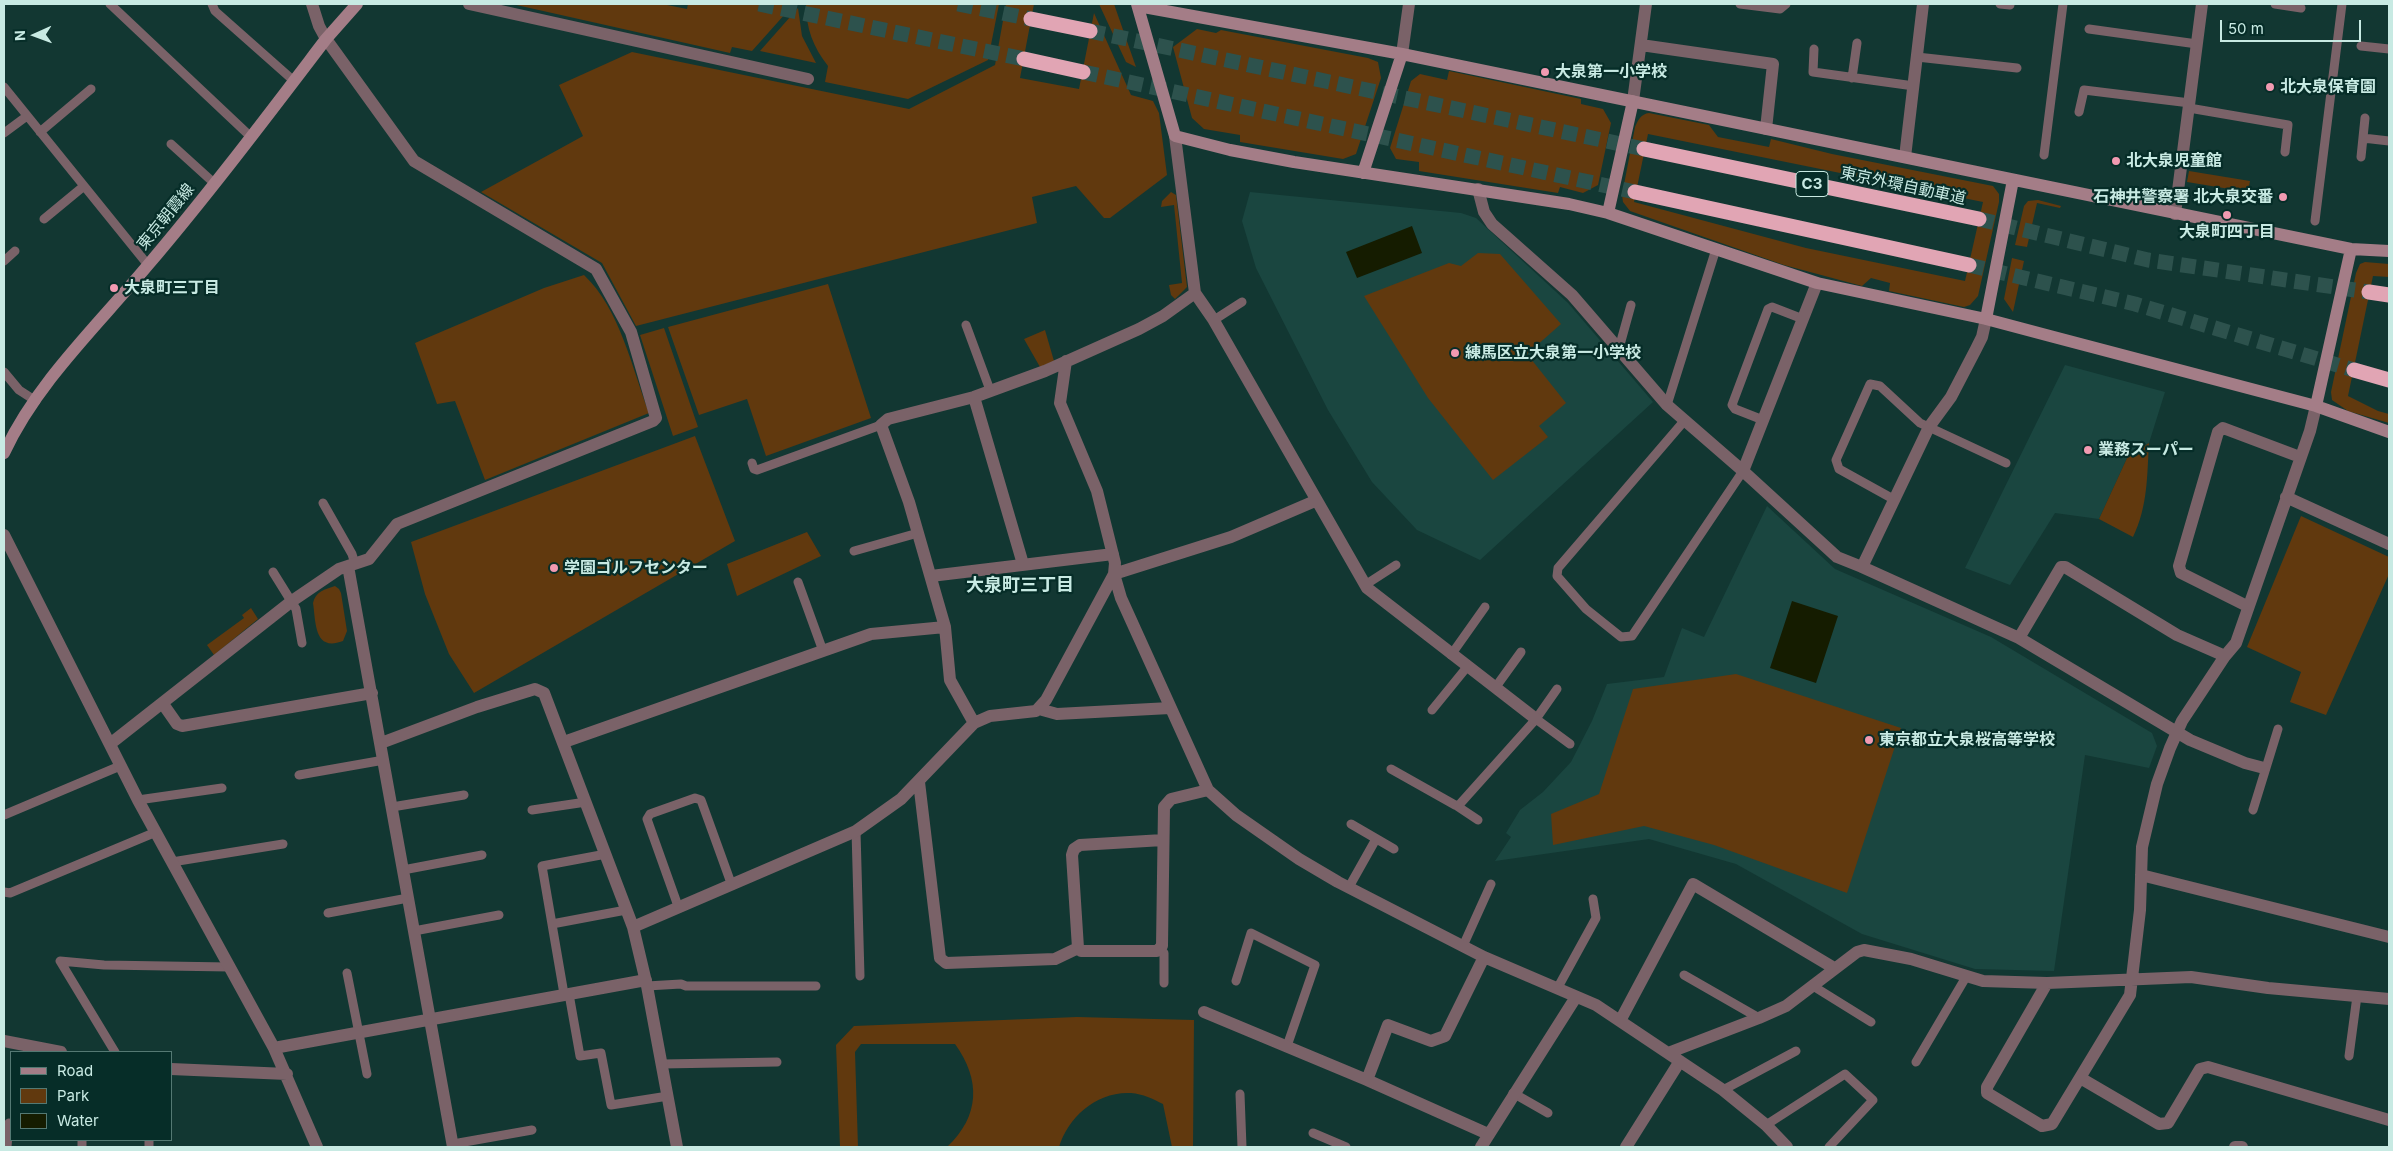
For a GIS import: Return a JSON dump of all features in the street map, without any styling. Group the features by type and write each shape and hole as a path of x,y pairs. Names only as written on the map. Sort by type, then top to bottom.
{"highway":[{"path":"1031,19 1090,31"},
{"path":"1024,59 1082,72"},
{"name":"東京外環自動車道","path":"1644,149 1979,219"},
{"path":"1635,192 1969,265"},
{"path":"2369,292 2389,294"},
{"path":"2354,370 2389,380"}],"street":[{"path":"110,744 292,601 339,569 369,559 397,524 654,422 656,414 631,332 596,269 414,161 326,39 318,26 312,4"},
{"name":"東京朝霞線","path":"4,454 36,401 72,352 148,265 251,137 326,39 357,4"},
{"path":"469,4 808,79"},
{"path":"1363,173 1402,54 1409,4"},
{"path":"1608,213 1633,101 1646,4"},
{"path":"1905,157 1923,4"},
{"path":"2175,214 2202,4"},
{"path":"1536,719 1364,585 1214,320 1195,293 1175,136 1137,5 1153,6 1402,54 2351,250 2389,252"},
{"path":"1640,45 1773,64 1766,129"},
{"path":"1175,136 1230,150 1363,173 1478,189 1608,213 1817,283 1986,319 2316,406 2389,432"},
{"path":"1862,567 1929,427 1951,397 1982,337 2013,180"},
{"path":"1478,189 1484,212 1492,224 1572,295 1667,405 1837,557 2019,638 2177,733 2245,763 2264,768"},
{"path":"2047,983 1987,1087 1987,1093 2042,1126 2052,1124 2082,1079 2130,995 2134,978 2142,875 2142,847 2157,784 2177,733 2225,656 2236,643 2316,406 2351,250"},
{"path":"1743,471 1817,283"},
{"path":"974,723 950,680 945,627 918,533 881,425 888,419 974,397 1015,383 1163,316 1195,293"},
{"path":"1066,361 1060,403 1097,491 1113,554 1114,574 1121,598 1208,790 1263,835 1299,859 1348,887 1484,957 1596,1005 1723,1090 1766,1125 1787,1147"},
{"path":"974,397 1023,564"},
{"path":"2247,606 2181,573 2179,566 2218,432 2222,428 2300,457"},
{"path":"2286,497 2389,544"},
{"path":"633,927 731,883 856,831 893,805 919,782 974,723 990,716 1036,711 1039,709 1046,700 1114,574 1230,537 1315,501"},
{"path":"4,535 120,766 274,1048 287,1074 317,1147"},
{"path":"931,576 1113,554"},
{"path":"351,564 380,744 453,1146"},
{"path":"2019,638 2061,567 2065,567 2178,634 2225,656"},
{"path":"564,742 871,634 945,627"},
{"path":"380,744 535,688 544,693 633,927 647,983 677,1147"},
{"path":"163,704 177,724 182,726 372,693"},
{"path":"1039,709 1057,714 1170,708"},
{"path":"919,782 942,962 946,964 1055,959 1078,948"},
{"path":"1078,948 1081,951 1157,951 1160,949 1162,946 1164,807 1171,799 1208,790"},
{"path":"1078,948 1072,855 1074,849 1080,845 1164,840"},
{"path":"2142,875 2389,937"},
{"path":"1620,1021 1693,884 1834,968"},
{"path":"1668,1053 1786,1006 1834,968 1857,952 1864,950 1911,959 1983,981 2047,983 2191,977 2268,988 2389,999"},
{"path":"1366,1080 1388,1024 1431,1041 1445,1036 1484,957"},
{"path":"274,1048 567,994 647,983"},
{"path":"1482,1147 1488,1134 1576,996"},
{"path":"1204,1012 1287,1046 1488,1134"},
{"path":"4,1041 56,1051"},
{"path":"1626,1147 1680,1061"},
{"path":"2082,1079 2159,1124 2168,1123 2200,1069 2208,1067 2389,1120"},
{"path":"172,1069 287,1074"},
{"path":"2236,1147 2242,1147"}],"lane":[{"path":"110,4 251,137"},
{"path":"212,4 215,11 294,81"},
{"path":"1740,4 1780,9 1786,4"},
{"path":"2000,4 2010,5"},
{"path":"2044,155 2063,4"},
{"path":"2276,4 2301,8"},
{"path":"2315,221 2342,4"},
{"path":"2089,28 2197,44"},
{"path":"1852,78 1857,43"},
{"path":"2361,46 2389,49"},
{"path":"1814,49 1813,72 1914,86"},
{"path":"1917,58 2017,68"},
{"path":"4,87 148,265"},
{"path":"40,132 91,89"},
{"path":"2079,112 2084,90 2189,106 2288,125 2285,152"},
{"path":"4,133 27,116"},
{"path":"2361,157 2365,118"},
{"path":"2363,138 2389,141"},
{"path":"170,144 214,183"},
{"path":"44,219 84,186"},
{"path":"1667,405 1716,249"},
{"path":"4,261 15,251"},
{"path":"1214,320 1242,302"},
{"path":"1616,346 1621,341 1632,305"},
{"path":"1763,420 1735,409 1732,405 1768,309 1772,307 1802,319"},
{"path":"966,325 990,390"},
{"path":"4,372 19,390 36,401"},
{"path":"1895,500 1839,469 1836,460 1868,386 1873,383 1880,386 1920,423 2006,463"},
{"path":"1685,420 1558,568 1557,576 1586,609 1621,637 1632,636 1743,471"},
{"path":"752,463 754,469 757,470 881,425"},
{"path":"323,503 352,554 351,564"},
{"path":"854,551 918,533"},
{"path":"1364,585 1396,565"},
{"path":"273,572 296,609 302,643"},
{"path":"798,582 823,651"},
{"path":"1452,654 1485,607"},
{"path":"1495,688 1521,652"},
{"path":"1432,710 1467,667"},
{"path":"1457,806 1536,719 1557,689"},
{"path":"1536,719 1570,744"},
{"path":"2253,810 2264,768 2278,730"},
{"path":"299,775 384,760"},
{"path":"4,815 120,766"},
{"path":"1391,769 1478,820"},
{"path":"138,800 222,788"},
{"path":"392,807 464,795"},
{"path":"678,906 647,819 650,814 695,798 701,800 731,883"},
{"path":"532,810 586,802"},
{"path":"1351,824 1394,849"},
{"path":"856,831 860,976"},
{"path":"4,892 10,893 156,832"},
{"path":"1348,887 1376,839"},
{"path":"172,862 283,844"},
{"path":"606,854 542,866 552,924 580,1056 601,1053 611,1105 668,1096"},
{"path":"403,870 482,856"},
{"path":"1463,946 1491,884"},
{"path":"328,913 408,898"},
{"path":"1557,989 1596,918 1593,899"},
{"path":"552,924 626,910"},
{"path":"414,931 499,915"},
{"path":"1236,981 1251,933 1315,965 1287,1046"},
{"path":"1160,949 1164,953 1164,983"},
{"path":"114,1051 60,961 104,965 229,967"},
{"path":"347,973 367,1074"},
{"path":"1684,975 1759,1018"},
{"path":"1916,1062 1966,977"},
{"path":"647,983 816,986"},
{"path":"1813,986 1872,1022"},
{"path":"2349,1056 2357,996"},
{"path":"1723,1090 1796,1051"},
{"path":"662,1064 777,1062"},
{"path":"1766,1125 1846,1074 1873,1100 1829,1147"},
{"path":"1514,1093 1548,1113"},
{"path":"1240,1094 1242,1147"},
{"path":"7,1147 8,1123"},
{"path":"453,1146 532,1130"},
{"path":"1313,1132 1326,1143 1346,1147"}],"shaded area":[{"name":"練馬区立大泉第一小学校","path":"1250,192 1461,213 1476,218 1568,303 1653,402 1480,560 1417,530 1372,482 1328,410 1256,268 1242,221"},
{"path":"2065,365 2165,392 2149,443 2128,456 2099,519 2055,513 2010,585 1965,568"},
{"name":"東京都立大泉桜高等学校","path":"1767,506 1835,569 1991,637 2152,733 2157,746 2149,768 2085,755 2054,971 1975,969 1862,934 1736,864 1649,839 1495,861 1511,837 1506,833 1520,810 1543,792 1571,762 1592,721 1607,684 1664,677 1682,628 1704,637"}],"green space":[{"path":"512,4 662,4 687,9 688,4 794,4 752,51 732,47 730,53"},
{"path":"806,4 999,4 988,60 908,99 825,82 828,66 818,52 811,37 807,21"},
{"path":"1006,4 1034,4 1020,78 1079,89 1094,13 1131,95 1153,101 1159,113 1167,175 1110,218 1104,218 1076,186 1032,197 1037,223 636,326 602,263 481,192 583,136 559,85 632,52 909,109 995,65"},
{"path":"1099,4 1114,4 1136,67 1126,62"},
{"path":"798,8 802,36 816,63 760,51"},
{"path":"1197,29 1216,33 1221,30 1368,58 1378,62 1381,78 1356,154 1343,159 1240,142 1240,135 1204,129 1192,118 1173,47"},
{"path":"1449,71 1581,99 1581,104 1603,109 1611,123 1598,185 1583,193 1560,187 1558,193 1419,171 1419,162 1396,159 1390,148 1411,81 1420,74 1447,80"},
{"path":"1649,113 1709,125 1718,137 1769,147 1771,139 1832,154 1993,186 1999,194 1999,202 1978,296 1970,305 1964,307 1889,291 1890,283 1871,278 1862,286 1784,265 1630,211 1623,202 1622,195 1635,127 1640,118","holes":["1648,134 1983,202 1965,281 1806,248 1634,202"]},
{"path":"2189,171 2250,181 2248,192 2187,182"},
{"path":"1171,192 1176,195 1187,287 1175,299 1171,295 1169,285 1182,283 1174,205 1161,207 1162,201"},
{"path":"2038,200 2061,206 2060,208 2037,203 2027,247 2015,245 2024,206 2028,201"},
{"path":"1478,253 1500,254 1561,324 1527,354 1566,403 1539,426 1548,437 1493,480 1428,398 1364,296 1449,263 1461,266"},
{"path":"2012,258 2024,261 2013,312 2004,299"},
{"path":"2365,262 2389,264 2389,277 2373,276 2348,396 2378,411 2389,414 2389,423 2348,411 2332,400 2331,392 2356,273 2360,264"},
{"path":"584,275 607,305 616,322 649,413 485,480 455,401 437,404 415,343 544,288"},
{"path":"828,284 871,418 766,456 747,399 699,415 668,327"},
{"path":"664,328 698,427 673,436 640,335"},
{"path":"1045,330 1054,361 1040,367 1024,339"},
{"name":"学園ゴルフセンター","path":"695,436 735,541 474,693 449,654 425,594 411,542"},
{"path":"2149,443 2147,479 2142,514 2133,537 2099,519 2128,456"},
{"path":"2301,516 2389,557 2389,574 2326,715 2290,702 2301,672 2247,647"},
{"path":"807,532 821,556 737,596 727,564"},
{"path":"335,586 341,593 347,631 343,641 326,643 318,634 313,603 318,594"},
{"path":"251,608 258,619 214,655 207,645 244,618 242,615"},
{"path":"1736,674 1901,728 1847,893 1714,845 1644,826 1553,845 1551,814 1599,794 1633,689"},
{"path":"1077,1017 1194,1020 1193,1147 1172,1147 1163,1104 1131,1093 1107,1096 1086,1108 1069,1126 1059,1147 947,1147 966,1123 973,1097 973,1084 969,1071 955,1044 861,1044 855,1052 858,1147 840,1147 836,1045 854,1026"}],"water":[{"path":"1412,226 1422,253 1357,278 1346,252"},
{"path":"1792,601 1838,616 1816,683 1770,668"}],"tunnel":[{"path":"759,4 1024,59"},
{"path":"958,4 1031,19"},
{"path":"1090,31 1644,149"},
{"path":"1083,72 1635,192"},
{"path":"1979,219 2148,260 2369,292"},
{"path":"1969,265 2135,304 2354,370"}],"place":[{"name":"大泉第一小学校","path":"1545,72"},
{"name":"北大泉保育園","path":"2270,87"},
{"name":"北大泉児童館","path":"2116,161"},
{"name":"石神井警察署 北大泉交番","path":"2283,197"},
{"name":"大泉町四丁目","path":"2227,215"},
{"name":"大泉町三丁目","path":"114,288"},
{"name":"練馬区立大泉第一小学校","path":"1455,353"},
{"name":"業務スーパー","path":"2088,450"},
{"name":"学園ゴルフセンター","path":"554,568"},
{"name":"東京都立大泉桜高等学校","path":"1869,740"}],"district":[{"name":"大泉町三丁目","path":"1020,586"}]}
